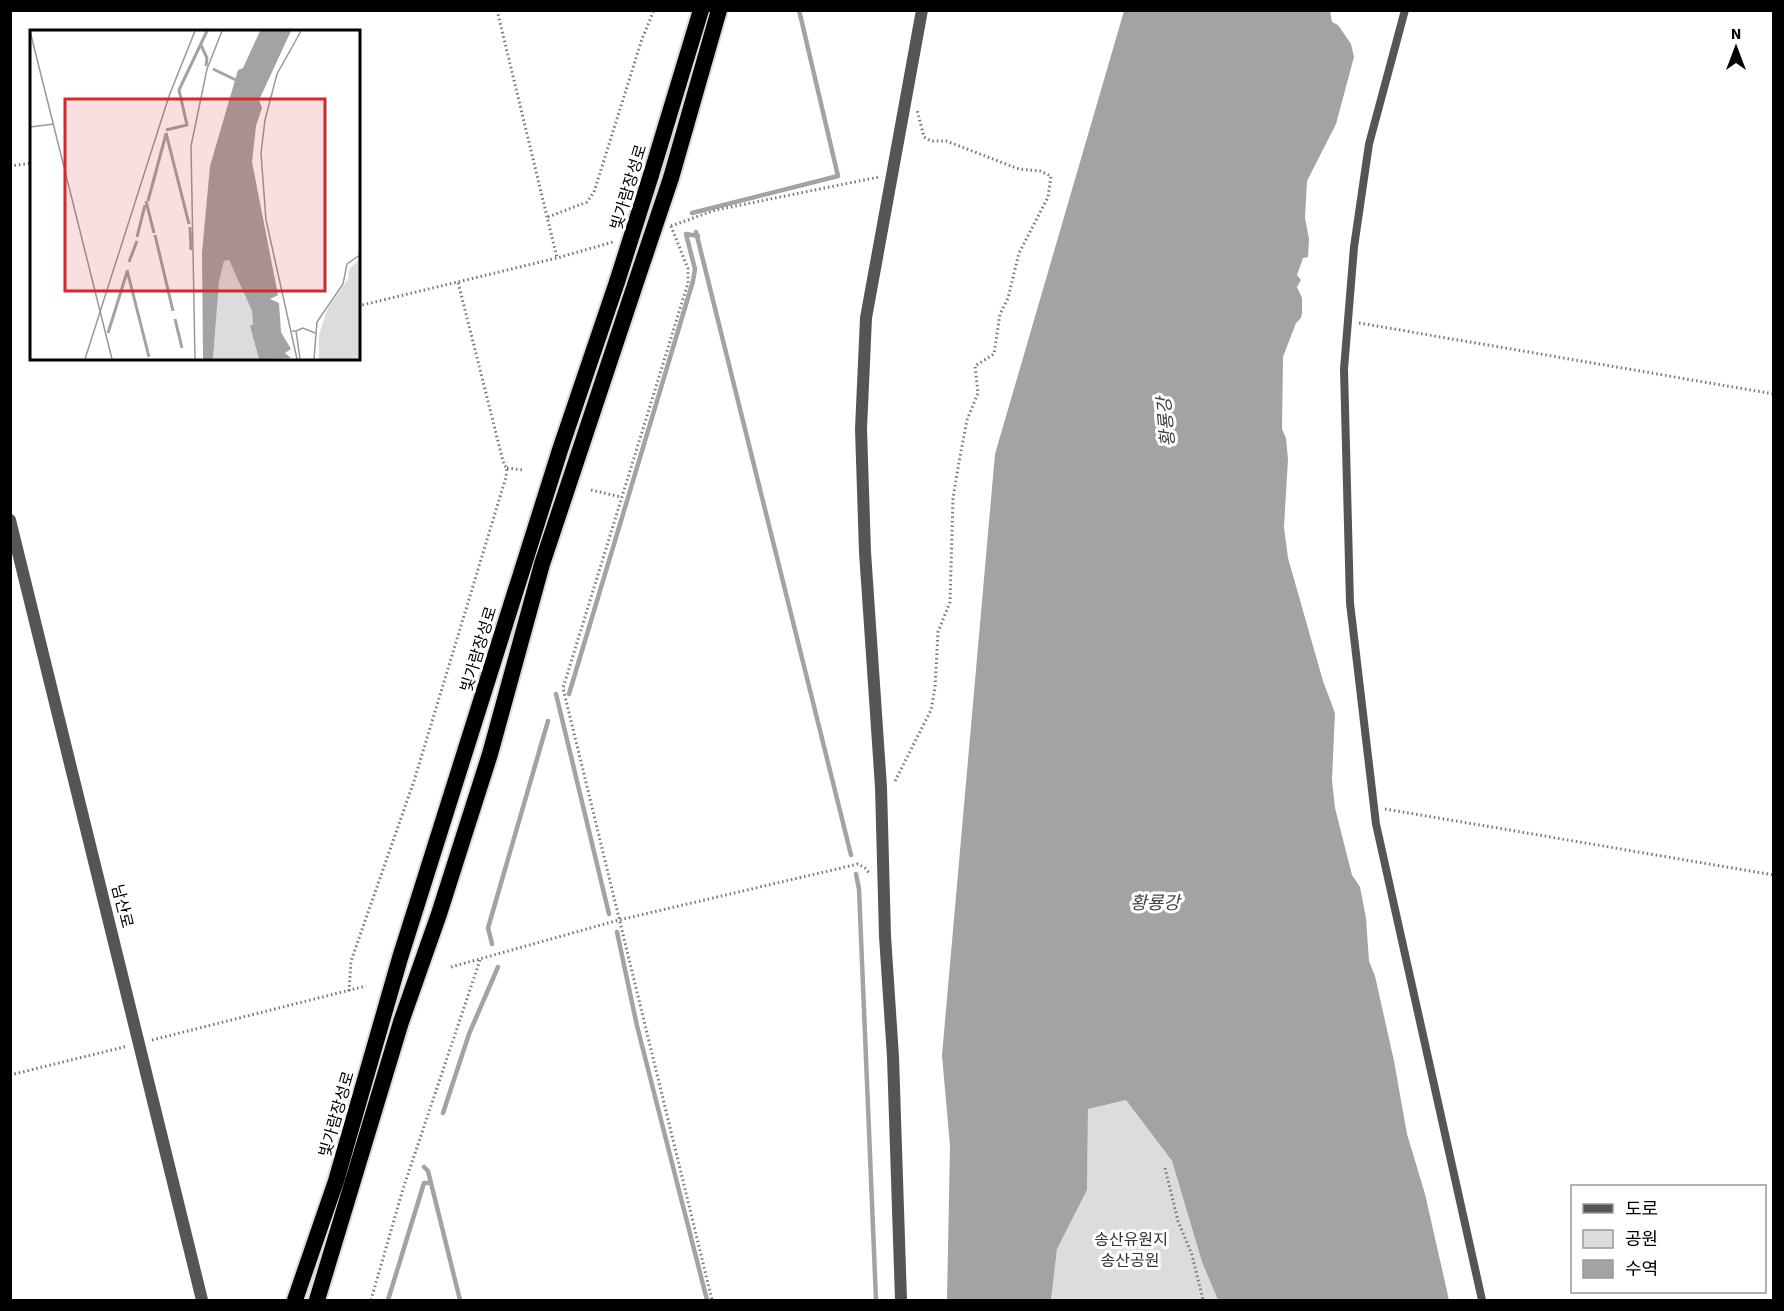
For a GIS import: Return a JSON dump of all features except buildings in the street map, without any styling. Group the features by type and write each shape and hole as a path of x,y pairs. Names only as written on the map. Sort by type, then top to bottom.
{"highway":[{"name":"빛가람장성로","path":"295,1300 336,1181 400,958 560,450 651,175 701,10"},
{"path":"317,1300 401,1022 439,914 490,754 542,564 671,178 719,10"}],"street":[{"path":"901,1300 893,1057 885,936 881,787 865,552 861,429 866,318 922,10"},
{"name":"남산로","path":"10,520 202,1300"}],"lane":[{"path":"1405,10 1369,144 1354,247 1344,369 1350,603 1376,824 1482,1300"}],"path":[{"path":"497,10 557,258"},
{"path":"548,217 587,202 594,192 642,39 654,10"},
{"path":"881,787 892,786 931,710 935,688 938,632 950,602 953,498 958,462 967,420 978,393 975,366 994,354 1000,314 1008,298 1020,253 1048,197 1051,176 1040,171 1020,168 946,141 931,141 924,137 916,106 905,100"},
{"path":"10,166 30,164"},
{"path":"712,1300 563,688 688,283 688,269 671,226 716,210 891,174"},
{"path":"360,306 614,242"},
{"path":"349,991 354,952 414,781 506,477 507,468 504,465 458,282"},
{"path":"1348,321 1535,351 1773,394"},
{"path":"507,468 523,470"},
{"path":"591,490 621,497"},
{"path":"1374,808 1773,875"},
{"path":"452,967 619,920 858,864 865,867 875,882"},
{"path":"371,1300 403,1189 480,960"},
{"path":"10,1076 366,986"},
{"path":"1165,1168 1178,1221 1192,1255 1203,1300"}],"green space":[{"name":"송산유원지","path":"1126,1100 1172,1161 1202,1262 1218,1300 1051,1300 1057,1249 1087,1190 1088,1109"}],"water":[{"name":"황룡강","path":"1124,11 1330,11 1332,22 1338,25 1351,44 1354,57 1336,124 1307,181 1305,218 1309,239 1308,257 1303,258 1297,275 1301,280 1297,287 1302,298 1302,313 1283,357 1282,429 1286,438 1288,459 1284,527 1288,558 1323,681 1335,713 1332,780 1335,808 1352,875 1360,887 1366,918 1369,961 1375,976 1394,1061 1407,1134 1425,1194 1449,1300 1218,1300 1202,1262 1172,1161 1126,1100 1088,1109 1087,1190 1057,1249 1051,1300 947,1300 950,1146 942,1055 995,454"}],"waterway":[{"path":"692,213 838,176 799,10"},
{"path":"696,232 851,855"},
{"path":"569,694 693,281 695,269 686,234 698,236"},
{"path":"556,694 609,914"},
{"path":"492,944 488,928 548,721"},
{"path":"856,874 859,889 876,1300"},
{"path":"617,932 637,1026 707,1300"},
{"path":"443,1113 469,1034 498,967"},
{"path":"424,1167 428,1171 460,1300"},
{"path":"388,1300 424,1183 431,1183"}],"park label":[{"name":"송산공원","path":"1130,1260"}]}
